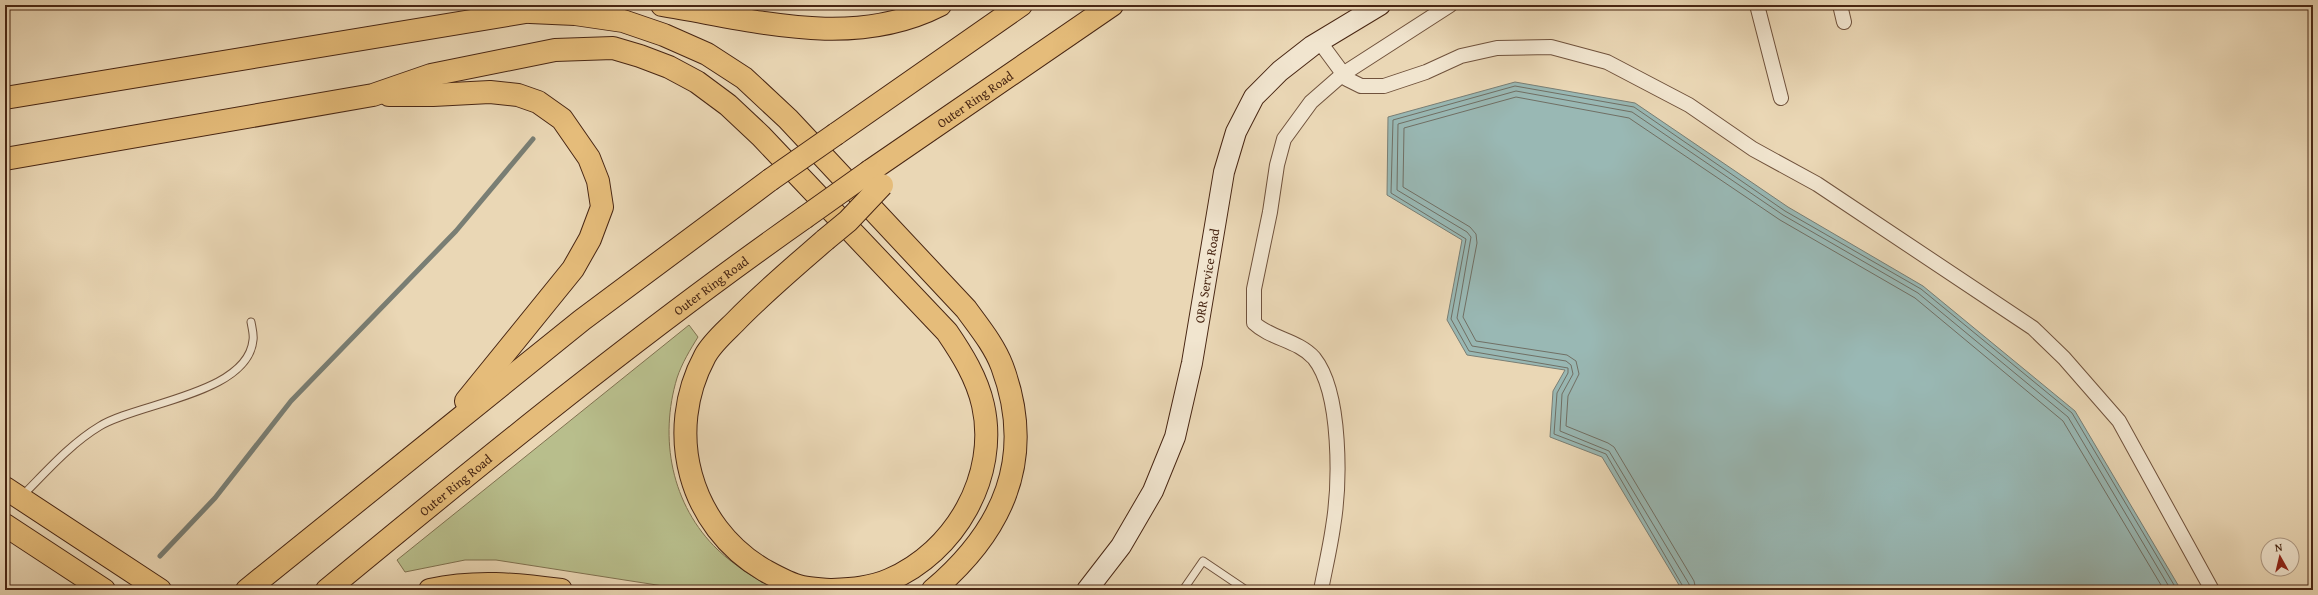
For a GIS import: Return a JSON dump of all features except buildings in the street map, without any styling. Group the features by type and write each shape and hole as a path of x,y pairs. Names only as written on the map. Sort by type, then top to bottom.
{"main road":[{"path":"5,98 530,12 558,5"},
{"path":"662,5 826,30 854,30 888,25 940,5"},
{"path":"247,590 588,315 770,180 1021,5"},
{"name":"Outer Ring Road","path":"327,590 590,377 714,282 804,218 876,178 913,141 1112,5"},
{"name":"ORR Service Road","path":"1087,590 1121,546 1153,491 1176,437 1192,363 1224,172 1236,132 1254,97 1280,71 1319,41 1380,5"},
{"path":"530,12 576,14 623,21 664,34 707,54 744,78 793,125 966,309 985,334 1002,365 1011,395 1015,426 1015,453 1011,478 1002,503 991,526 973,552 933,590"},
{"path":"8,157 373,94 431,75 555,50 613,48 669,67 697,82 728,105 761,136 946,332 963,356 975,381 983,404 986,430 985,457 978,483 968,507 945,539 914,567 888,581 860,588 831,590 802,587 776,577 750,562 726,541 707,516 694,489 688,462 686,431 688,402 695,376 706,354 754,303 824,240 848,221 876,178"},
{"path":"373,94 432,95 490,92 518,95 538,102 562,119 589,158 598,181 602,207 590,239 573,269 440,433"},
{"path":"12,493 160,590"},
{"path":"5,525 104,590"},
{"path":"430,590 474,583 498,583 561,590"}],"street":[{"path":"1320,590 1333,526 1336,484 1337,442 1330,392 1313,358 1297,345 1271,334 1254,323 1254,289 1270,212 1276,165 1284,139 1311,102 1343,74 1450,5"},
{"path":"1757,5 1780,98"},
{"path":"1840,5 1844,22"},
{"path":"1319,41 1343,74 1361,86 1384,86 1426,72 1461,56 1497,48 1551,47 1607,62 1689,105 1754,149 1817,184 2032,328 2064,358 2119,421 2212,590"}],"lane":[{"path":"12,493 101,426 129,413 170,402 203,389 227,377 242,365 250,352 253,340 251,322"},
{"path":"1183,590 1203,561 1246,590"}],"green space":[{"path":"689,325 698,337 677,378 669,424 673,470 680,492 689,513 702,532 718,550 738,567 775,590 689,590 496,560 465,560 405,572 397,560"}],"water":[{"path":"1515,82 1635,103 1788,207 1923,286 2075,411 2181,590 1682,590 1602,457 1550,437 1553,391 1565,370 1467,355 1447,320 1462,240 1387,195 1388,117"}],"waterway":[{"path":"160,556 215,498 291,401 456,231 533,139"}]}
